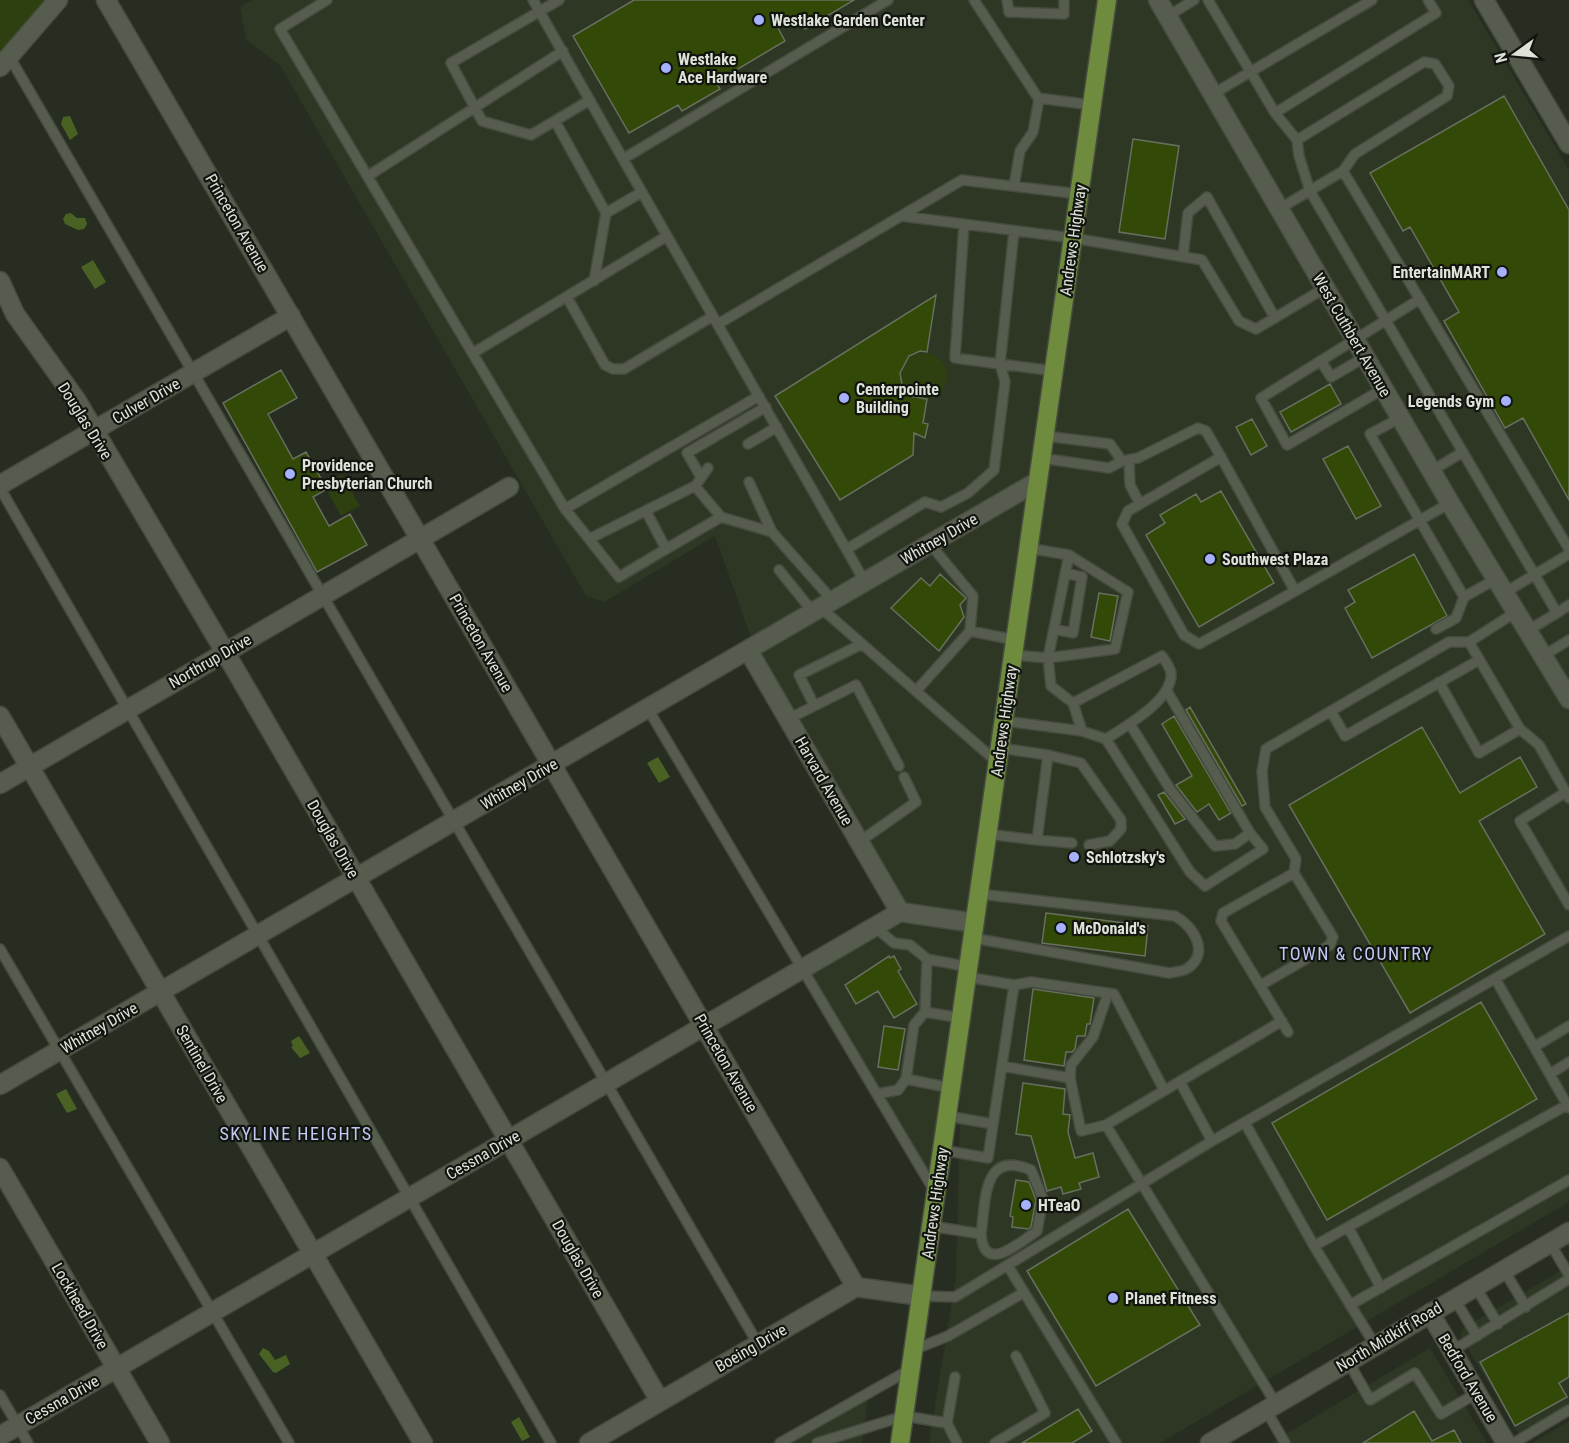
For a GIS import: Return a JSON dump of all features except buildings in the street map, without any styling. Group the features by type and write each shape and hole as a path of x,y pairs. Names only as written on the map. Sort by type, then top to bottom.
{"main road":[{"name":"Andrews Highway","path":"900,1443 1107,0"}],"street":[{"path":"5,61 58,0"},
{"name":"Princeton Avenue","path":"106,0 856,1287"},
{"name":"West Cuthbert Avenue","path":"1158,0 1431,471 1569,699"},
{"path":"1484,0 1569,144"},
{"name":"Douglas Drive","path":"0,280 15,314 77,401 93,432 225,652 660,1401"},
{"name":"Culver Drive","path":"0,487 291,316"},
{"name":"Whitney Drive","path":"0,1085 1038,482"},
{"name":"Northrup Drive","path":"0,784 509,487"},
{"name":"Harvard Avenue","path":"748,650 900,912"},
{"name":"Sentinel Drive","path":"0,717 423,1443"},
{"path":"900,912 974,931"},
{"name":"Cessna Drive","path":"0,1436 900,912"},
{"name":"Lockheed Drive","path":"0,1168 160,1443"},
{"name":"North Midkiff Road","path":"1210,1443 1233,1437 1271,1407 1569,1232"},
{"path":"856,1287 921,1296"},
{"name":"Boeing Drive","path":"589,1443 856,1287"},
{"name":"Bedford Avenue","path":"1430,1313 1506,1443"}],"lane":[{"path":"327,0 280,29 565,509 620,577 721,517"},
{"path":"533,0 866,582"},
{"path":"559,0 451,63 473,108 482,121 531,135 590,100"},
{"path":"623,159 888,0"},
{"path":"974,0 1039,99 1033,132 1020,151 1014,186"},
{"path":"1007,0 1009,12 1064,14 1065,0"},
{"path":"1168,16 1194,0"},
{"path":"1208,0 1275,113 1297,140 1310,191 1557,613"},
{"path":"1213,94 1372,0"},
{"path":"1275,113 1436,13 1428,0"},
{"path":"368,176 563,51"},
{"path":"5,61 194,373 758,1344"},
{"path":"1279,209 1343,171 1355,154 1447,96 1449,86 1435,64 1424,62 1297,140"},
{"path":"1039,99 1092,105"},
{"path":"555,121 606,213 594,281"},
{"path":"1343,171 1569,549"},
{"path":"567,297 605,365 613,369 624,369 963,180 1079,195"},
{"path":"606,213 642,192"},
{"path":"1183,256 1188,213 1207,197 1275,318"},
{"path":"901,216 1073,238 1202,260 1239,321 1256,328 1325,288"},
{"path":"964,224 954,358 1054,372"},
{"path":"847,549 925,502 941,507 968,493 994,470 1005,382 1000,364 1014,231"},
{"path":"473,353 668,236"},
{"path":"1383,389 1287,445 1261,398 1420,299"},
{"path":"1321,361 1331,377 1365,357"},
{"path":"565,509 759,396"},
{"path":"702,477 687,453 766,407"},
{"path":"1400,418 1370,434 1464,597"},
{"path":"748,444 777,427"},
{"path":"1041,458 1109,468 1126,460 1138,458 1198,428 1206,431 1295,591"},
{"path":"1045,436 1110,444 1126,460 1130,485 1140,504"},
{"path":"1431,471 1463,453"},
{"path":"1221,457 1128,511 1122,524 1184,635 1199,644 1450,503"},
{"path":"589,539 695,486 708,468"},
{"path":"749,482 772,532 822,607"},
{"path":"695,486 721,517 772,532"},
{"path":"0,487 550,1443"},
{"path":"646,511 666,549"},
{"path":"916,692 970,631 973,596 930,544"},
{"path":"970,631 1048,658 1115,649 1128,592 1069,555 1028,548"},
{"path":"1464,597 1534,575 1569,554"},
{"path":"1069,555 1048,658 1051,686 1072,703 1082,731"},
{"path":"779,570 916,692 999,755 1048,755 1082,763 1121,820 1121,829 1110,841 1089,845"},
{"path":"1054,629 1073,633 1082,577 1065,573"},
{"path":"1436,629 1456,618 1464,597"},
{"path":"1527,631 1569,605"},
{"path":"1261,985 1330,945 1333,937 1294,873 1296,859 1265,807 1262,771 1266,749 1449,642 1469,642 1516,612"},
{"path":"1544,656 1569,640"},
{"path":"1469,642 1520,729 1539,745 1568,795 1520,820 1569,905"},
{"path":"814,705 799,675 862,644"},
{"path":"1072,703 1162,656 1171,672 1167,691 1130,724 1106,739"},
{"path":"1331,711 1345,736 1479,660"},
{"path":"1440,682 1479,753 1520,729"},
{"path":"788,719 856,685 899,766"},
{"path":"1004,721 1082,731 1106,739 1190,872 1205,886 1263,849 1250,833 1167,691"},
{"path":"648,709 936,1194"},
{"path":"1130,724 1170,789 1215,846 1235,844 1250,833"},
{"path":"1037,840 1048,755"},
{"path":"859,842 916,802 904,777"},
{"path":"987,834 1072,843"},
{"path":"1288,1032 1221,921 1222,913 1294,873"},
{"path":"974,931 1169,974 1188,968 1197,958 1198,943 1195,931 1175,916 979,894"},
{"path":"875,927 894,943 909,945 927,959 1014,985 1031,982 1114,994 1164,1090"},
{"path":"921,1296 955,1297 1212,1141 1496,980 1569,936"},
{"path":"0,949 289,1443"},
{"path":"876,1094 898,1090 906,1079 914,1025 925,1012 927,959"},
{"path":"1314,1246 1568,1107 1496,980"},
{"path":"942,1150 988,1158 1014,985"},
{"path":"1108,993 1093,1038 1071,1065 1071,1078 1081,1131 1106,1125 1282,1021"},
{"path":"925,1012 961,1018"},
{"path":"1534,1047 1569,1026"},
{"path":"1550,1074 1569,1062"},
{"path":"1002,1066 1071,1078"},
{"path":"906,1079 951,1088"},
{"path":"1180,1082 1212,1141"},
{"path":"947,1116 993,1124"},
{"path":"1245,1123 1314,1246 1375,1345"},
{"path":"1106,1125 1271,1407 1285,1443"},
{"path":"1005,1165 1021,1166 1031,1170 1044,1199 1037,1231 1007,1251 995,1255 988,1253 982,1245 981,1234 988,1182 994,1170 1005,1165"},
{"path":"1350,1305 1569,1180"},
{"path":"931,1226 981,1234"},
{"path":"1348,1227 1381,1288"},
{"path":"1452,1351 1526,1307 1569,1277 1550,1243"},
{"path":"1008,1266 1115,1443"},
{"path":"1504,1270 1526,1307"},
{"path":"1475,1286 1498,1324"},
{"path":"913,1350 948,1336 1023,1293"},
{"path":"1454,1298 1477,1336"},
{"path":"995,1443 1045,1413 1016,1356"},
{"path":"1348,1361 1370,1400 1415,1374 1441,1414 1477,1393"},
{"path":"780,1443 910,1369"},
{"path":"955,1377 947,1423 957,1443"},
{"path":"0,1395 28,1443"},
{"path":"1514,1443 1569,1410"},
{"path":"818,1443 835,1440 904,1416 947,1423"}],"shaded area":[{"path":"0,0 58,0 0,66"},
{"path":"252,0 1468,0 1569,170 1569,1202 1160,1443 929,1443 956,1277 963,989 930,1187 803,968 900,912 754,646 715,536 604,602 586,596 280,65 246,40 240,7"},
{"path":"70,116 78,134 70,140 61,124 63,117"},
{"path":"71,213 77,218 85,218 87,224 84,229 78,230 65,224 63,219 66,214"},
{"path":"93,260 106,282 95,289 81,267"},
{"path":"924,353 940,360 947,376 940,392 924,399 908,392 901,376 908,360"},
{"path":"342,475 360,506 341,516 324,485"},
{"path":"658,757 670,777 659,783 647,763"},
{"path":"299,1036 310,1053 300,1058 291,1047 293,1046 291,1041"},
{"path":"66,1089 77,1109 67,1113 56,1094"},
{"path":"1569,1266 1569,1406 1520,1436 1460,1335 1462,1329"},
{"path":"263,1348 269,1351 275,1360 286,1355 290,1364 276,1373 273,1372 259,1354"},
{"path":"1430,1348 1487,1443 1271,1443"},
{"path":"868,1399 862,1443 792,1443"},
{"path":"519,1417 530,1437 522,1441 511,1422"},
{"path":"1569,1421 1569,1443 1532,1443"}],"place":[{"name":"Westlake Garden Center","path":"759,20"},
{"name":"Westlake Ace Hardware","path":"666,68"},
{"name":"EntertainMART","path":"1502,272"},
{"name":"Centerpointe Building","path":"844,398"},
{"name":"Legends Gym","path":"1506,401"},
{"name":"Providence Presbyterian Church","path":"290,474"},
{"name":"Southwest Plaza","path":"1210,559"},
{"name":"Schlotzsky's","path":"1074,857"},
{"name":"McDonald's","path":"1061,928"},
{"name":"HTeaO","path":"1026,1205"},
{"name":"Planet Fitness","path":"1113,1298"}],"district":[{"name":"TOWN & COUNTRY","path":"1356,953"},
{"name":"SKYLINE HEIGHTS","path":"296,1133"}]}
